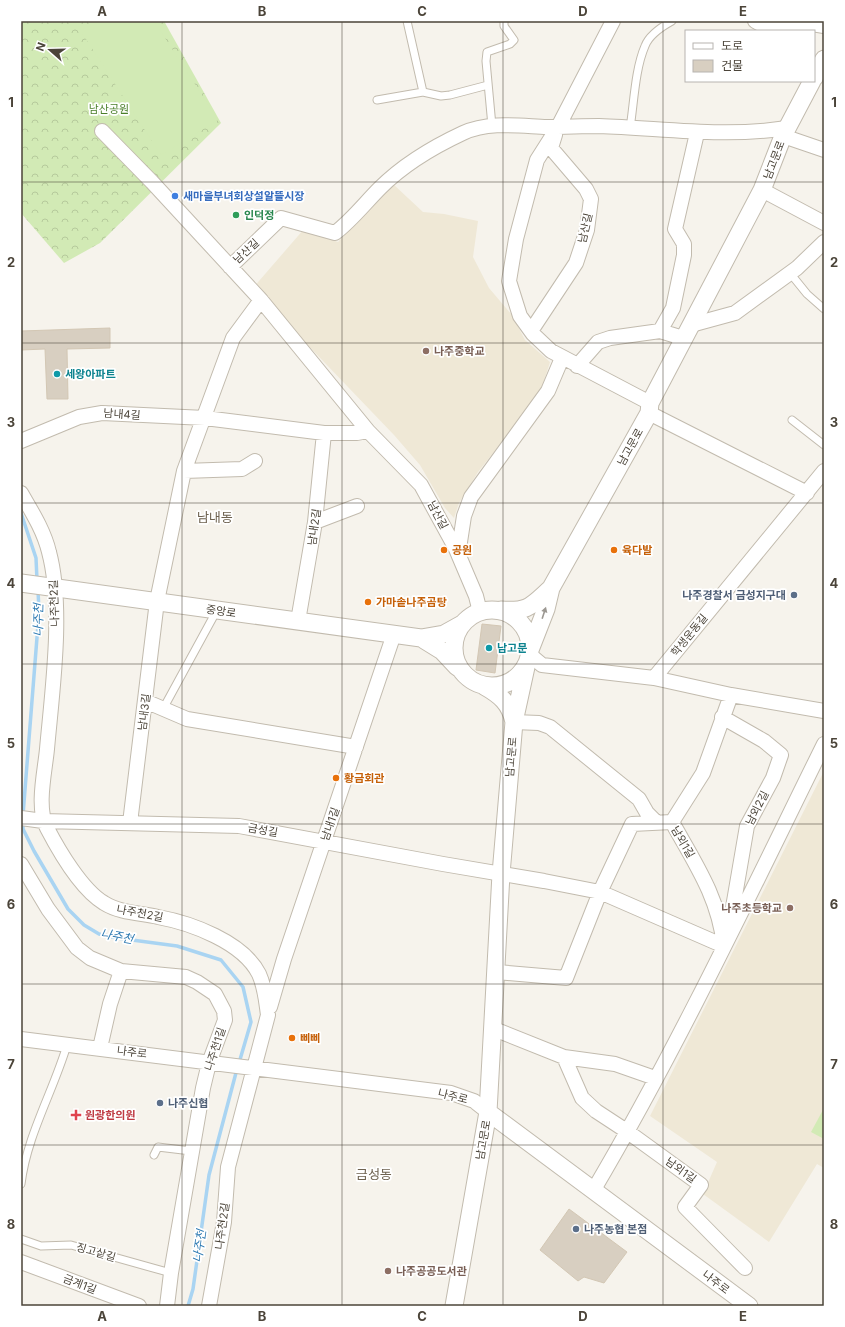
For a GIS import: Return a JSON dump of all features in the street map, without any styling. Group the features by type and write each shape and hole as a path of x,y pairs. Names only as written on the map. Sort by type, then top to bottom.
{"street":[{"name":"남산길","path":"613,21 558,127 536,160 516,239 509,281 520,316 531,331 551,351 650,408"},
{"path":"755,21 768,28 806,23 824,26"},
{"path":"815,76 824,59"},
{"name":"남고문로","path":"551,588 650,408 687,331 762,190 785,132 811,82"},
{"name":"남산길","path":"488,611 476,596 456,549 421,485 368,431 261,300 230,267 281,218 335,233 346,225 381,187 405,165 464,132 492,126 630,128 697,133 785,132"},
{"name":"남산길","path":"531,331 576,263 587,230 591,199 586,189 551,148 558,127"},
{"path":"102,131 152,182 230,267"},
{"path":"785,132 824,150"},
{"path":"660,331 673,308 683,262 684,244 676,229 697,133"},
{"path":"762,190 824,223"},
{"path":"577,366 598,342 610,338 660,331 687,331 735,312 790,273 824,242"},
{"path":"157,601 184,471 205,418 233,338 261,300"},
{"name":"남산길","path":"456,549 460,542 464,516 471,497 548,391 562,358"},
{"path":"650,408 807,493"},
{"name":"남내4길","path":"21,441 79,416 94,413 205,418 324,433 357,433 368,431"},
{"name":"남내2길","path":"298,621 315,522 324,433"},
{"path":"184,471 242,469 255,461"},
{"name":"학생운동길","path":"654,678 824,471"},
{"name":"나주천2길","path":"21,493 40,527 49,550 56,621 52,698 42,800 43,821 81,881 104,903 123,911 173,920 224,941 243,954 258,972 262,982 268,1015 251,1067 228,1166 224,1222 209,1306"},
{"path":"315,522 357,506"},
{"name":"중앙로","path":"21,583 421,638"},
{"path":"421,638 444,634 462,624 471,616 488,611 514,611 527,609 551,588"},
{"path":"484,686 496,686 508,683 518,676 528,657 546,609 551,588"},
{"name":"남내3길","path":"130,823 157,601"},
{"path":"488,611 509,613 519,621 526,631 530,642 514,722"},
{"path":"462,624 456,636 454,649 456,662 463,673"},
{"name":"남내1길","path":"268,1015 274,990 394,634"},
{"path":"421,638 450,657 463,673 472,681 496,693 512,710 514,722"},
{"path":"528,657 542,665 654,678 731,695 824,711"},
{"path":"672,822 703,773 731,695"},
{"path":"145,700 193,720 356,747"},
{"name":"남외2길","path":"722,717 764,741 781,755 773,778 747,826 732,913 723,932"},
{"name":"남고문로","path":"454,1306 488,1112 494,1029 501,874 514,722 539,723 550,727 640,799 648,813 656,822"},
{"path":"593,1191 628,1132 656,1078 724,946 824,744"},
{"name":"금성길","path":"21,818 43,821 239,826 501,874"},
{"name":"남외1길","path":"497,972 566,978 600,892 632,824 672,822 712,893 723,932 724,946"},
{"name":"나주천1길","path":"21,864 48,909 77,948 90,958 121,971 186,977 215,994 222,1006 225,1020 211,1063 191,1151 167,1306"},
{"path":"501,874 600,892 724,946"},
{"name":"나주로","path":"100,1048 110,1004 121,971"},
{"path":"494,1029 564,1057 615,1064 656,1078"},
{"name":"나주로","path":"21,1039 251,1067 451,1094 474,1101 743,1304"},
{"path":"564,1057 582,1098 596,1111 628,1132"},
{"name":"남외1길","path":"628,1132 701,1185 685,1207 745,1268"},
{"name":"금계1길","path":"21,1262 139,1306"}],"lane":[{"path":"407,21 423,92"},
{"path":"492,126 488,85 487,52 510,44 514,40 504,26 504,21"},
{"path":"630,128 640,67 646,44 661,27 672,21"},
{"path":"377,100 423,92 441,96 450,95 488,85"},
{"path":"790,273 807,294 824,309"},
{"path":"792,420 824,445"},
{"name":"남내3길","path":"163,708 218,610"},
{"path":"21,1184 30,1142 58,1074 67,1045"},
{"path":"154,1155 158,1146 191,1151"},
{"name":"징고샅길","path":"21,1239 41,1246 71,1245 171,1273"}],"shaded area":[{"name":"나주중학교","path":"393,184 423,212 444,214 478,221 473,257 489,288 512,315 525,340 550,362 540,394 478,472 459,503 454,518 445,508 420,465 394,435 253,288 304,229 338,242"},
{"name":"나주초등학교","path":"824,771 824,1168 817,1164 769,1242 703,1194 717,1162 650,1116"}],"green space":[{"name":"남산공원","path":"21,21 164,21 221,123 100,243 64,263 21,213"},
{"path":"100,21 154,21 218,120 161,155 82,33"},
{"path":"824,1108 824,1139 811,1132"}],"building":[{"name":"세왕아파트","path":"110,328 110,348 67,349 68,399 47,399 45,349 21,350 21,331"},
{"name":"남고문","path":"482,624 501,626 495,673 476,670"},
{"name":"나주농협 본점","path":"569,1209 627,1252 604,1283 584,1277 578,1281 540,1250"}],"waterway":[{"name":"나주천","path":"21,513 36,558 37,580"},
{"name":"나주천","path":"23,815 39,612 38,590"},
{"name":"나주천","path":"23,821 23,829 34,851 68,909 84,925 99,934 117,938 177,946 221,960 243,987 251,1022 239,1063"},
{"name":"나주천","path":"188,1306 193,1289 209,1175 237,1069"}],"place":[{"name":"새마을부녀회상설알뜰시장","path":"175,196"},
{"name":"인덕정","path":"236,215"},
{"name":"나주중학교","path":"426,351"},
{"name":"세왕아파트","path":"57,374"},
{"name":"공원","path":"444,550"},
{"name":"육다발","path":"614,550"},
{"name":"나주경찰서 금성지구대","path":"794,595"},
{"name":"가마솥나주곰탕","path":"368,602"},
{"name":"남고문","path":"489,648"},
{"name":"황금회관","path":"336,778"},
{"name":"나주초등학교","path":"790,908"},
{"name":"삐삐","path":"292,1038"},
{"name":"나주신협","path":"160,1103"},
{"name":"원광한의원","path":"76,1115"},
{"name":"나주농협 본점","path":"576,1229"},
{"name":"나주공공도서관","path":"388,1271"}],"district":[{"name":"남내동","path":"215,517"},
{"name":"금성동","path":"374,1174"}]}
